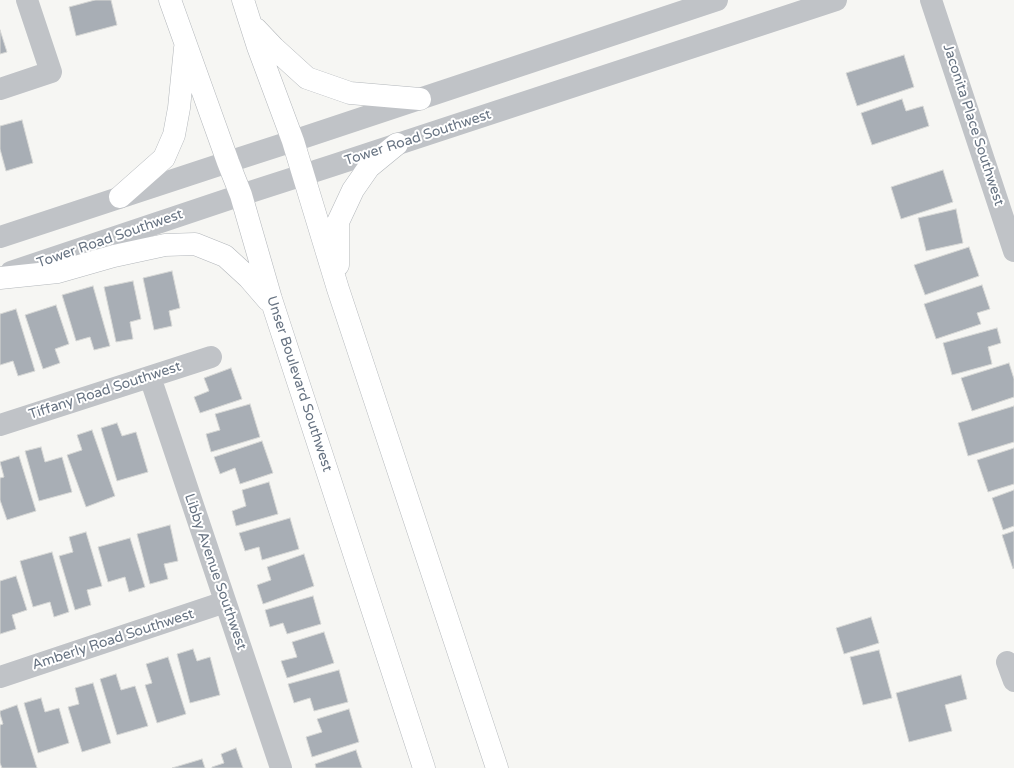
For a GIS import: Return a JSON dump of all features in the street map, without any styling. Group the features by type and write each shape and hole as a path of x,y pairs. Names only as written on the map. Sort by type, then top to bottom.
{"main road":[{"name":"Unser Boulevard Southwest","path":"170,0 240,195 273,306 424,768"},
{"path":"243,0 293,142 338,289 496,768"},
{"path":"251,24 274,48 307,78 350,94 420,99"},
{"path":"120,197 164,158 174,135 179,108 186,43"},
{"path":"338,289 338,222 353,190 369,167 397,144"},
{"path":"0,277 58,272 114,256 165,245 195,244 225,256 249,278 273,306"}],"street":[{"path":"0,89 51,72 27,0"},
{"path":"0,237 293,142 717,0"},
{"name":"Tower Road Southwest","path":"0,277 240,195 836,0"},
{"name":"Jaconita Place Southwest","path":"931,0 1008,215 1014,251"},
{"name":"Tiffany Road Southwest","path":"0,425 210,357"},
{"name":"Libby Avenue Southwest","path":"150,377 281,768"},
{"name":"Amberly Road Southwest","path":"0,677 225,602"}],"building":[{"path":"95,0 111,0 117,25 76,36 69,7"},
{"path":"0,30 7,52 0,54"},
{"path":"904,55 914,87 857,106 846,73"},
{"path":"902,99 906,111 923,106 929,126 872,145 861,113"},
{"path":"22,120 33,163 6,171 0,149 0,126"},
{"path":"943,170 953,202 901,219 891,187"},
{"path":"956,209 963,243 926,251 918,218"},
{"path":"969,247 979,276 925,295 914,265"},
{"path":"172,271 180,308 169,311 172,326 154,330 143,278"},
{"path":"133,281 141,319 130,322 133,339 116,342 104,287"},
{"path":"982,285 990,309 977,313 981,324 936,339 924,304"},
{"path":"93,286 110,346 94,350 90,337 76,341 62,295"},
{"path":"56,305 69,344 55,349 60,363 43,369 25,315"},
{"path":"16,309 35,371 18,376 13,361 0,365 0,314"},
{"path":"997,328 1001,343 988,347 992,364 952,375 943,343"},
{"path":"1009,363 1014,379 1014,397 972,411 961,378"},
{"path":"231,368 242,399 200,413 194,397 209,391 204,378"},
{"path":"250,404 260,437 211,452 206,434 220,430 215,414"},
{"path":"1014,406 1014,442 968,456 958,423"},
{"path":"117,423 122,436 136,432 148,472 117,481 101,428"},
{"path":"92,430 115,496 86,507 67,455 82,450 77,435"},
{"path":"262,441 273,473 240,484 235,468 220,474 214,457"},
{"path":"41,447 45,462 62,457 72,492 39,501 25,451"},
{"path":"1014,448 1014,484 988,492 977,460"},
{"path":"19,456 36,511 7,520 0,500 0,478 4,477 0,462"},
{"path":"269,482 278,514 236,526 232,511 246,506 242,490"},
{"path":"1014,490 1014,526 1003,530 992,498"},
{"path":"290,518 299,549 262,560 259,547 245,551 239,533"},
{"path":"170,525 178,561 164,564 168,579 150,584 137,534"},
{"path":"1014,531 1014,568 1013,569 1002,535"},
{"path":"86,532 102,586 87,590 91,605 75,610 59,556 73,552 69,537"},
{"path":"130,538 145,587 129,592 125,577 108,582 98,547"},
{"path":"52,552 69,612 54,617 50,602 33,607 20,561"},
{"path":"304,554 314,586 263,604 257,585 271,580 267,567"},
{"path":"16,576 27,610 12,615 16,629 0,634 0,581"},
{"path":"313,596 321,624 287,634 283,623 270,627 265,610"},
{"path":"871,617 879,643 844,654 836,628"},
{"path":"324,632 334,663 287,678 281,661 297,657 292,642"},
{"path":"193,649 197,661 210,657 220,695 190,703 177,654"},
{"path":"879,650 892,698 863,705 850,657"},
{"path":"168,657 186,714 157,723 145,685 152,683 146,664"},
{"path":"339,670 348,702 314,711 310,698 294,703 288,684"},
{"path":"116,674 121,690 135,686 148,726 117,735 100,679"},
{"path":"961,675 967,699 945,705 952,731 909,742 896,693"},
{"path":"93,683 111,743 82,752 68,707 79,704 75,688"},
{"path":"41,698 45,712 59,708 69,743 38,753 24,703"},
{"path":"17,705 37,768 2,768 0,763 0,725 3,724 0,711"},
{"path":"349,709 359,742 312,757 306,737 322,732 317,719"},
{"path":"236,748 243,768 212,768 224,763 221,754"},
{"path":"356,750 362,768 316,768 315,764"},
{"path":"202,759 205,768 172,768"}]}
